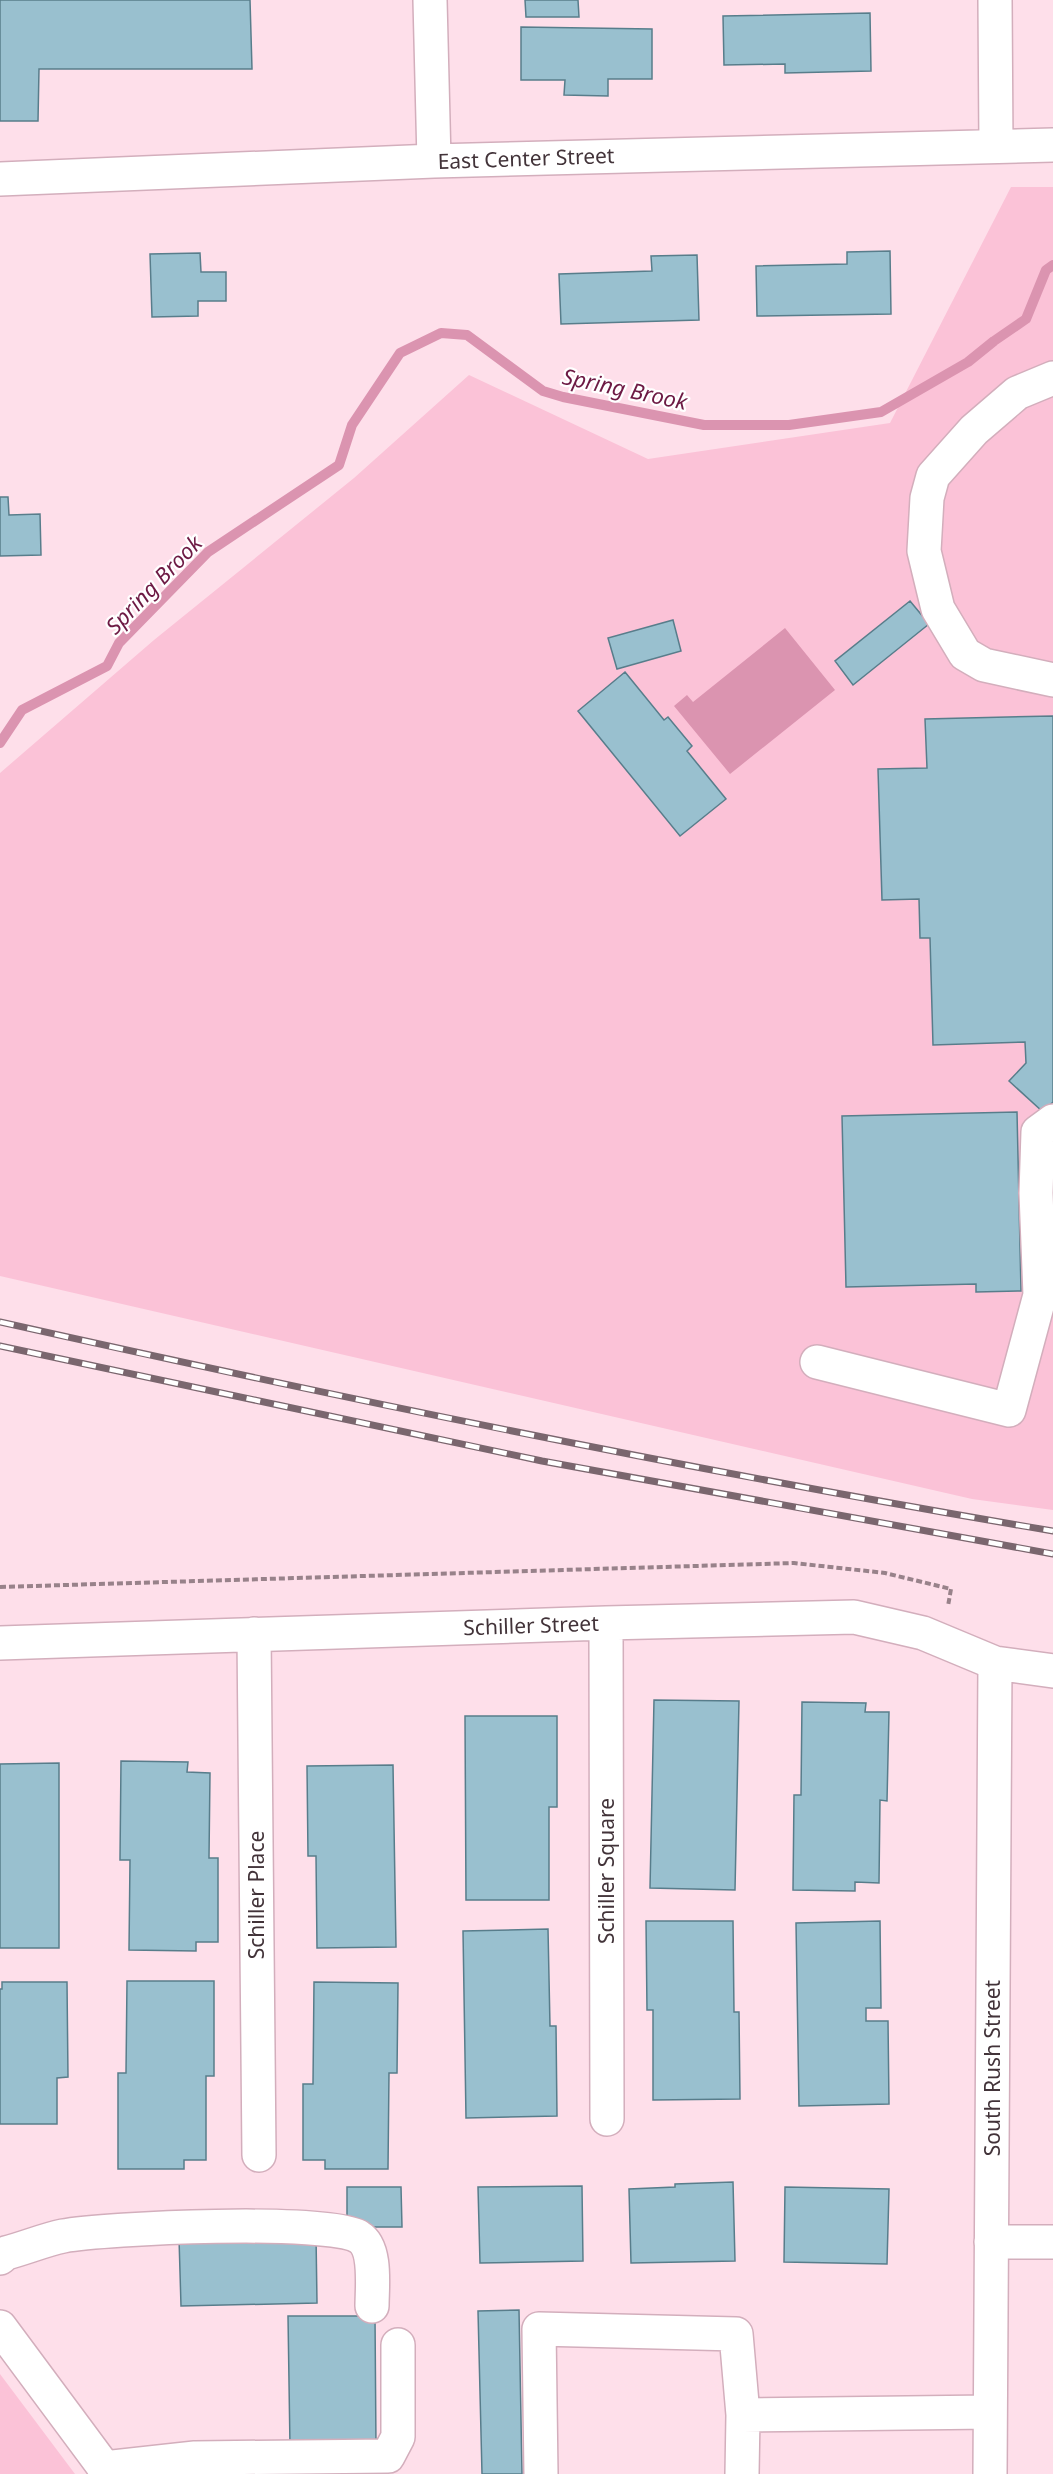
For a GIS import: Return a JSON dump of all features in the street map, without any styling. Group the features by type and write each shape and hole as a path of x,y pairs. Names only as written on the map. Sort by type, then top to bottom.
{"street":[{"path":"430,0 434,161"},
{"path":"995,0 996,146"},
{"name":"East Center Street","path":"0,179 434,161 1053,145"},
{"path":"1053,378 1017,393 974,430 933,476 927,498 924,551 938,609 965,654 993,668 1053,680"},
{"path":"817,1362 1009,1410 1040,1295 1036,1192 1038,1132 1053,1121"},
{"name":"Schiller Street","path":"0,1643 854,1617 923,1633 995,1663 1053,1671"},
{"name":"Schiller Square","path":"606,1623 607,2120"},
{"name":"Schiller Place","path":"254,1634 258,2155"},
{"name":"South Rush Street","path":"990,2474 995,1663"},
{"path":"0,2258 6,2253 63,2236 139,2230 317,2228 359,2237 371,2251 372,2306"},
{"path":"991,2242 1053,2242"},
{"path":"0,2327 107,2471 195,2458 388,2456 398,2437 398,2345"},
{"path":"541,2474 539,2329 736,2334 743,2415 742,2474"},
{"path":"743,2415 990,2412"}],"path":[{"path":"0,1587 794,1563 885,1573 951,1589 940,1641"}],"shaded area":[{"path":"1011,187 1053,187 1053,1510 972,1499 0,1276 0,773 154,640 354,478 469,375 648,459 890,423"},
{"path":"785,628 835,690 730,774 674,706 687,695 693,702"},
{"path":"0,2374 75,2474 0,2474"}],"building":[{"path":"0,0 250,0 252,69 39,69 38,121 0,121"},
{"path":"525,0 578,0 579,17 526,17"},
{"path":"870,13 871,71 785,73 785,64 724,65 723,16"},
{"path":"521,27 652,29 652,79 608,79 608,96 564,95 565,80 521,80"},
{"path":"890,251 891,314 757,316 756,266 847,264 847,252"},
{"path":"200,253 201,272 226,272 226,301 198,301 198,316 152,317 150,254"},
{"path":"697,255 699,320 561,324 559,274 652,271 651,256"},
{"path":"0,497 8,497 9,515 40,514 41,555 0,556"},
{"path":"910,601 929,624 853,685 835,661"},
{"path":"673,620 681,651 617,669 608,638"},
{"path":"625,672 664,720 668,717 692,746 687,751 726,799 680,836 578,711"},
{"path":"1053,716 1053,1102 1043,1112 1009,1081 1026,1063 1025,1042 933,1045 930,938 920,938 919,899 882,900 878,769 927,768 925,719"},
{"path":"1017,1112 1021,1291 976,1292 976,1284 846,1287 842,1116"},
{"path":"654,1700 739,1701 735,1890 650,1888"},
{"path":"802,1702 866,1703 865,1712 889,1712 887,1801 880,1800 879,1883 855,1882 855,1891 793,1890 794,1795 801,1795"},
{"path":"465,1716 557,1716 557,1807 549,1807 549,1900 466,1900"},
{"path":"121,1761 188,1762 187,1772 210,1773 209,1858 218,1858 218,1942 196,1942 196,1951 129,1950 130,1860 120,1860"},
{"path":"59,1763 59,1948 0,1948 0,1764"},
{"path":"393,1765 396,1947 317,1948 316,1856 308,1856 307,1766"},
{"path":"646,1921 733,1921 734,2012 739,2012 740,2099 653,2100 653,2010 647,2010"},
{"path":"880,1921 881,2008 866,2008 866,2021 888,2021 889,2104 799,2106 796,1923"},
{"path":"548,1929 550,2026 556,2026 557,2116 466,2118 463,1931"},
{"path":"127,1981 214,1981 214,2076 206,2076 206,2160 184,2160 184,2169 118,2169 118,2073 126,2073"},
{"path":"2,1982 67,1982 68,2077 57,2078 57,2124 0,2124 0,1989 2,1989"},
{"path":"314,1982 398,1983 397,2073 389,2073 388,2169 325,2169 325,2160 303,2160 303,2084 313,2084"},
{"path":"733,2182 735,2261 631,2263 629,2189 675,2187 675,2184"},
{"path":"582,2186 583,2261 480,2263 478,2187"},
{"path":"347,2187 401,2187 402,2227 347,2227"},
{"path":"785,2187 889,2189 887,2264 784,2262"},
{"path":"316,2235 317,2303 181,2306 179,2238"},
{"path":"519,2310 522,2474 482,2474 478,2311"},
{"path":"288,2316 375,2316 376,2447 290,2447"}],"waterway":[{"name":"Spring Brook","path":"0,743 22,710 107,666 119,643 208,552 339,465 352,425 400,353 441,333 467,335 543,391 563,397 704,425 789,425 881,412 968,362 1026,319 1046,270 1053,265"}],"railway":[{"path":"0,1322 525,1434 1053,1531"},
{"path":"0,1346 542,1461 1053,1554"}]}
